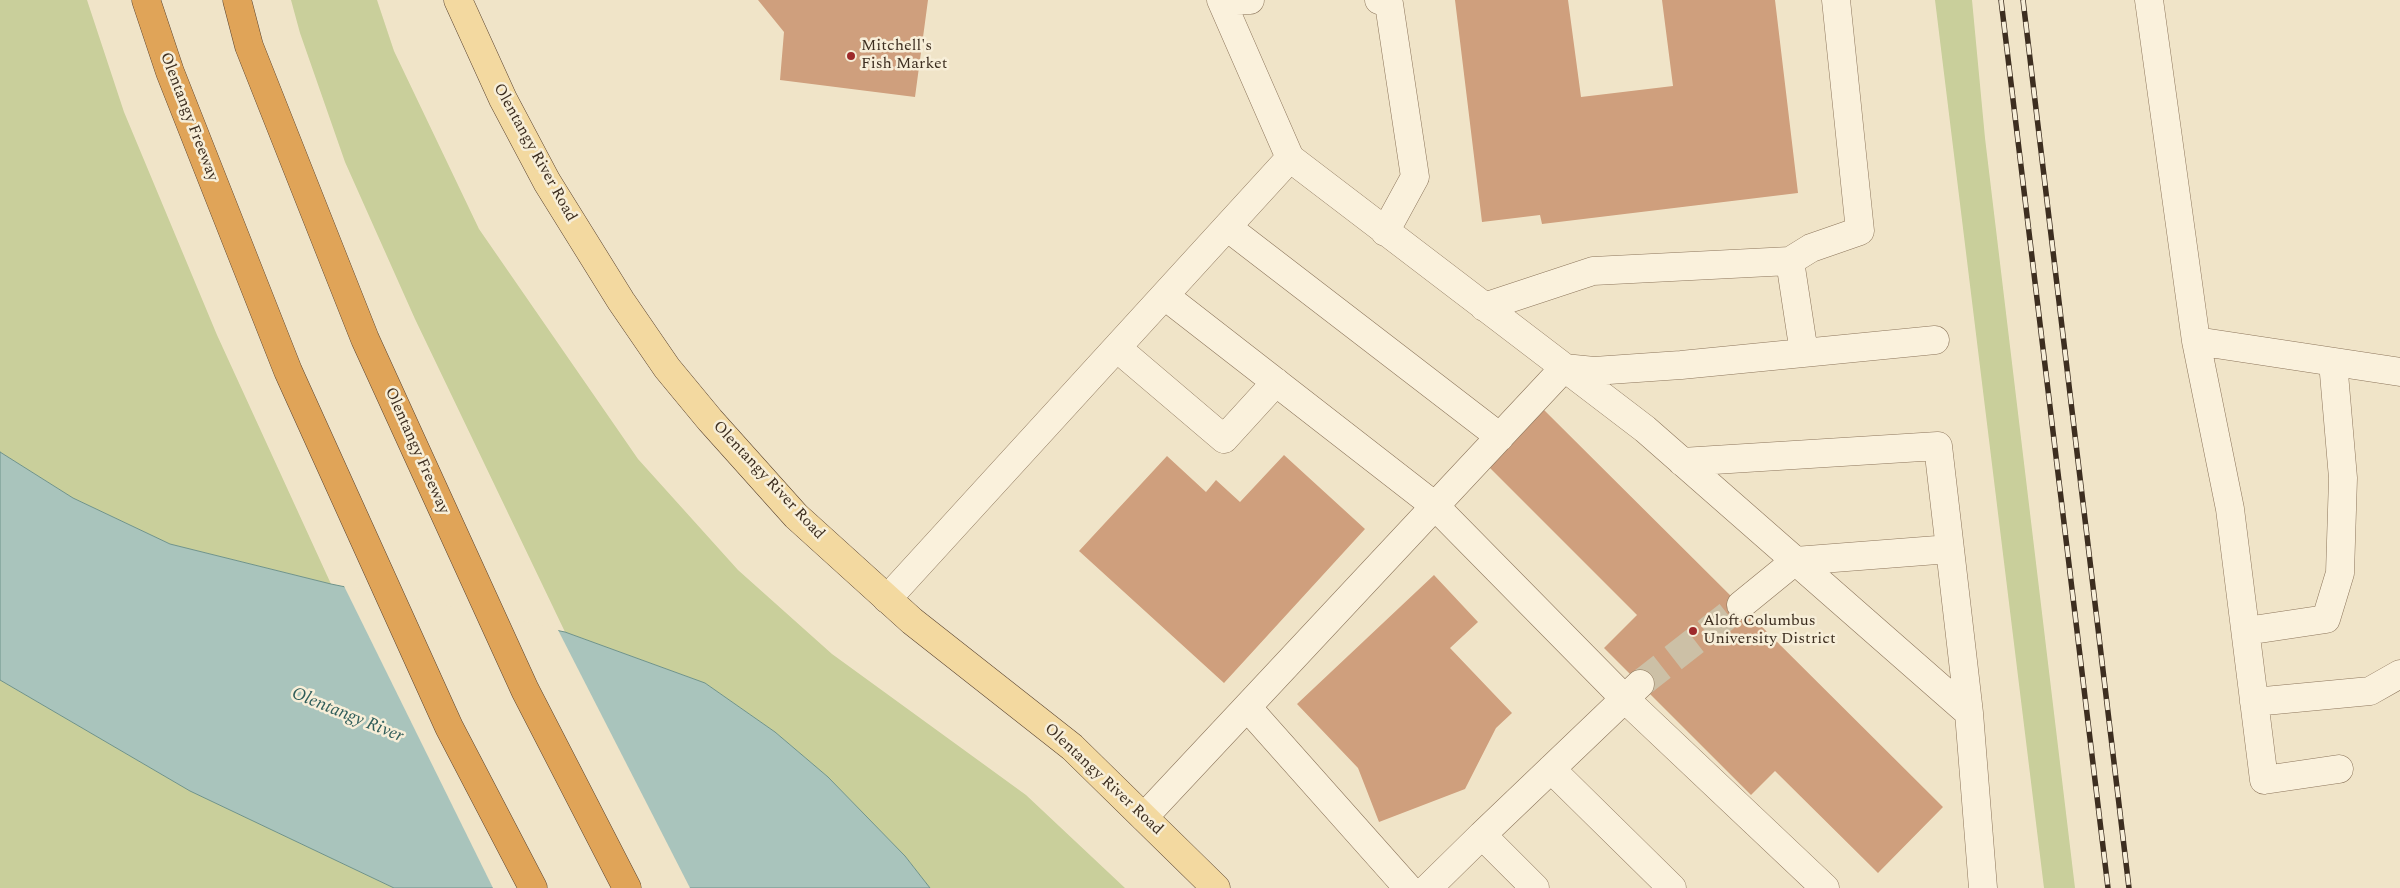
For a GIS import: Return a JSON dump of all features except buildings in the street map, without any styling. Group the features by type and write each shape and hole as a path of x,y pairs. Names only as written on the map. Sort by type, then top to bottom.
{"highway":[{"name":"Olentangy Freeway","path":"146,0 170,72 288,372 450,727 533,888"},
{"name":"Olentangy Freeway","path":"237,0 249,46 365,339 525,690 628,888"}],"main road":[{"name":"Olentangy River Road","path":"458,0 503,99 547,182 621,301 667,368 796,516 912,621 1072,747 1216,888"}],"lane":[{"path":"1250,0 1222,1 1290,158 1645,429 1969,713"},
{"path":"1379,0 1389,4 1415,177 1385,232"},
{"path":"1484,307 1593,271 1790,261 1810,248 1860,231 1836,0"},
{"path":"2149,0 2196,341 2230,509 2264,780 2339,769"},
{"path":"887,599 1290,158"},
{"path":"1227,227 1500,437"},
{"path":"1790,261 1804,353"},
{"path":"1165,296 1435,506 1632,691 1825,888"},
{"path":"1564,368 1594,371 1934,340"},
{"path":"2196,341 2400,372"},
{"path":"1116,348 1224,439 1276,382"},
{"path":"2246,630 2326,618 2340,573 2342,478 2333,362"},
{"path":"1144,817 1564,368"},
{"path":"1682,462 1938,446 1969,713 1983,888"},
{"path":"1741,605 1795,560 1950,549"},
{"path":"2254,702 2370,691 2400,674"},
{"path":"1428,888 1632,691"},
{"path":"1248,707 1408,888"},
{"path":"1551,769 1672,888"},
{"path":"1482,835 1535,888"}],"green space":[{"path":"0,0 87,0 124,112 217,335 331,584 170,544 73,498 0,452"},
{"path":"291,0 377,0 394,51 479,229 638,459 738,570 832,654 1026,795 1125,888 930,888 905,856 828,777 775,732 705,683 565,632 415,319 345,162 300,33"},
{"path":"1935,0 1972,0 1985,138 2075,888 2044,888"},
{"path":"0,680 190,791 394,888 0,888"}],"water":[{"name":"Olentangy River","path":"0,452 73,498 170,544 331,584 565,632 705,683 775,732 828,777 905,856 930,888 394,888 190,791 0,680"}],"pier":[{"path":"343,584 557,628 690,888 493,888"}],"tunnel":[{"path":"1640,684 1741,605"}],"railway":[{"path":"2001,0 2108,888"},
{"path":"2023,0 2129,888"}],"place":[{"name":"Mitchell's Fish Market","path":"851,56"},
{"name":"Aloft Columbus University District","path":"1693,631"}]}
